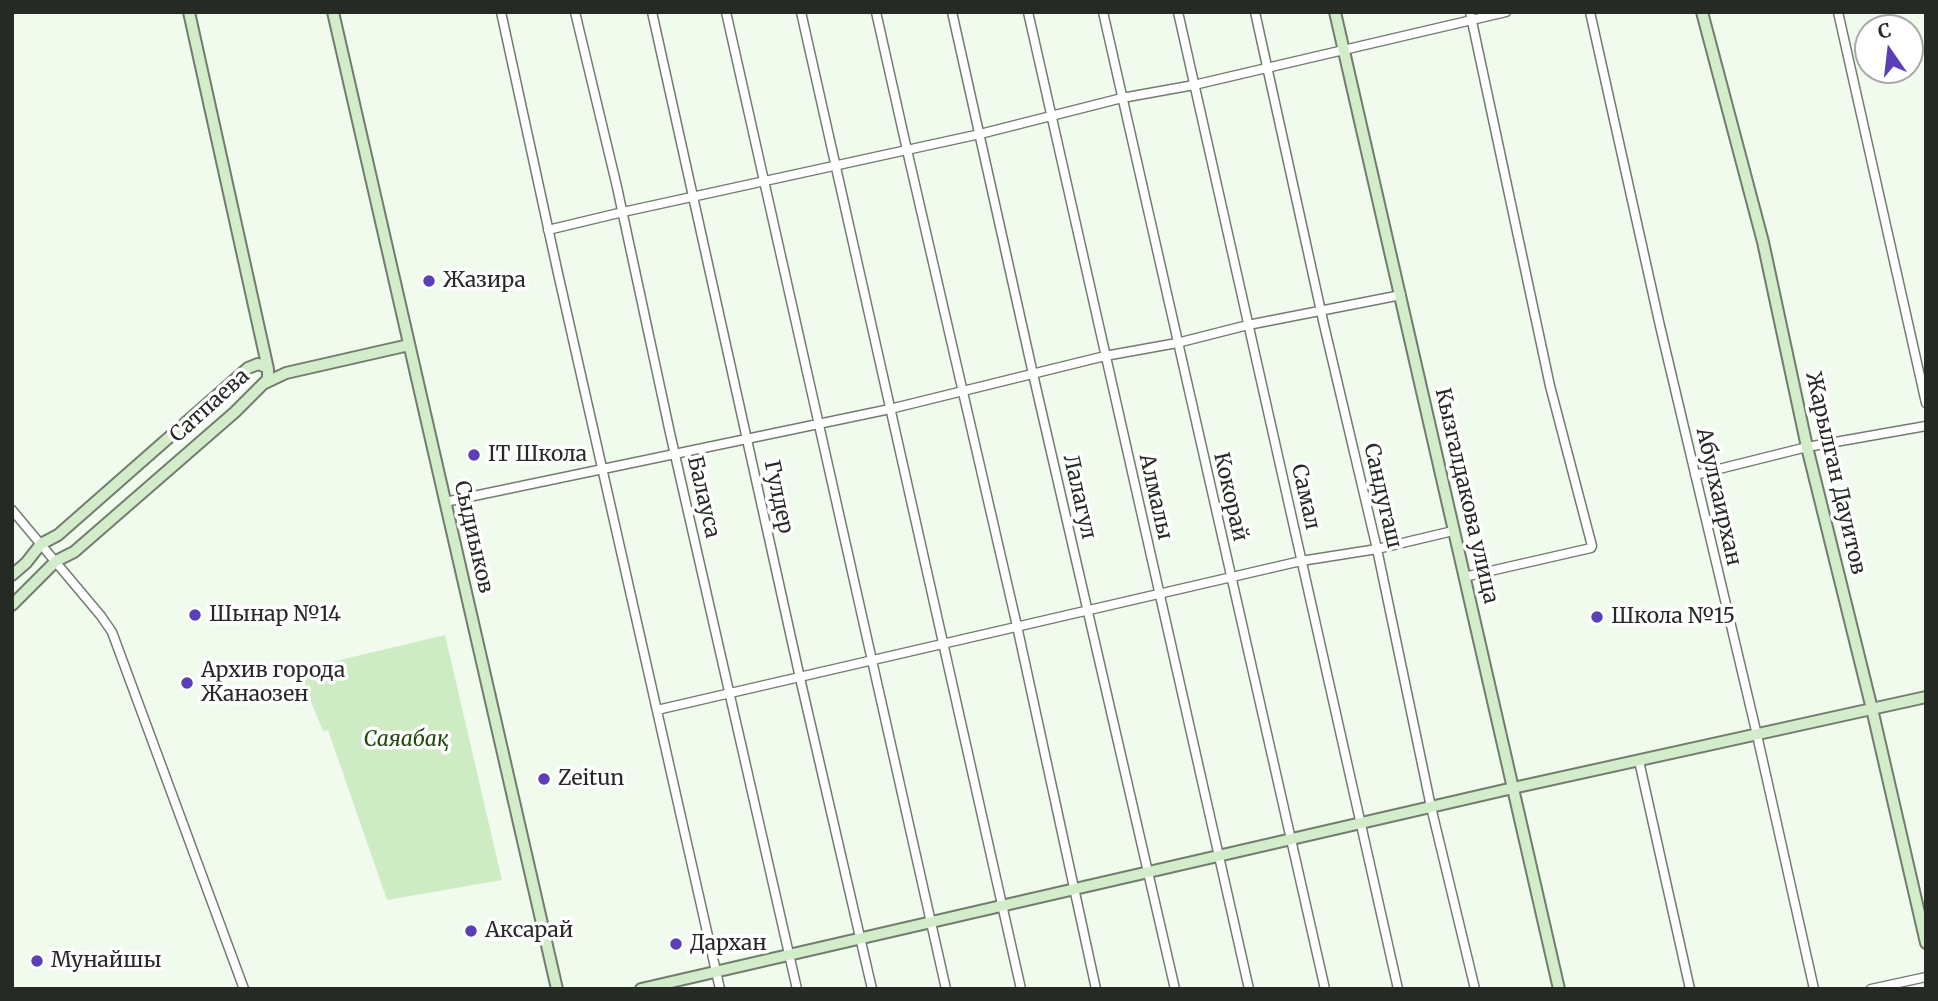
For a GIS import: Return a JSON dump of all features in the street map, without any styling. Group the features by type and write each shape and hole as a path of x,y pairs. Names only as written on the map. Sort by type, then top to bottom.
{"street":[{"path":"189,12 267,368 286,373"},
{"name":"Сыдиыков","path":"333,12 557,989"},
{"path":"501,12 720,989"},
{"name":"Балауса","path":"575,12 623,212 797,989"},
{"name":"Гулдер","path":"652,12 872,989"},
{"path":"726,12 946,989"},
{"path":"802,12 1021,989"},
{"path":"876,12 1017,626 1096,989"},
{"name":"Лалагул","path":"952,12 1175,989"},
{"name":"Алмалы","path":"1027,12 1249,989"},
{"name":"Кокорай","path":"1102,12 1325,989"},
{"name":"Самал","path":"1178,12 1398,989"},
{"name":"Сандугаш","path":"1255,12 1320,310 1377,549 1431,807 1475,989"},
{"name":"Кызгалдакова улица","path":"1335,12 1559,989"},
{"path":"548,230 980,134 1122,98 1195,85 1344,50 1471,16 1506,12"},
{"name":"Абулхаирхан","path":"1590,12 1814,989"},
{"name":"Жарылган Дауитов","path":"1702,12 1763,242 1807,447 1926,943"},
{"path":"1838,12 1926,403"},
{"path":"1464,577 1591,548 1550,386 1471,16"},
{"path":"445,502 890,409 1105,356 1401,295"},
{"path":"248,368 257,358 262,344"},
{"path":"265,383 286,373 410,345"},
{"name":"Сатпаева","path":"12,575 26,564 41,544 58,535 248,368 258,364 267,368 268,379 265,383 74,552 56,562 12,605"},
{"path":"1695,475 1807,447 1926,426"},
{"path":"12,510 112,632 244,989"},
{"path":"657,710 1301,561 1377,549 1453,531"},
{"path":"641,989 1513,788 1926,697"},
{"path":"1639,761 1690,989"},
{"path":"1871,989 1926,977"}],"green space":[{"name":"Саяабақ","path":"445,635 502,880 387,900 328,730 323,731 298,670"}],"place":[{"name":"Жазира","path":"429,281"},
{"name":"IT Школа","path":"474,455"},
{"name":"Шынар №14","path":"195,615"},
{"name":"Школа №15","path":"1597,617"},
{"name":"Архив города Жанаозен","path":"187,683"},
{"name":"Zeitun","path":"544,779"},
{"name":"Аксарай","path":"471,931"},
{"name":"Дархан","path":"676,944"},
{"name":"Мунайшы","path":"37,961"}]}
